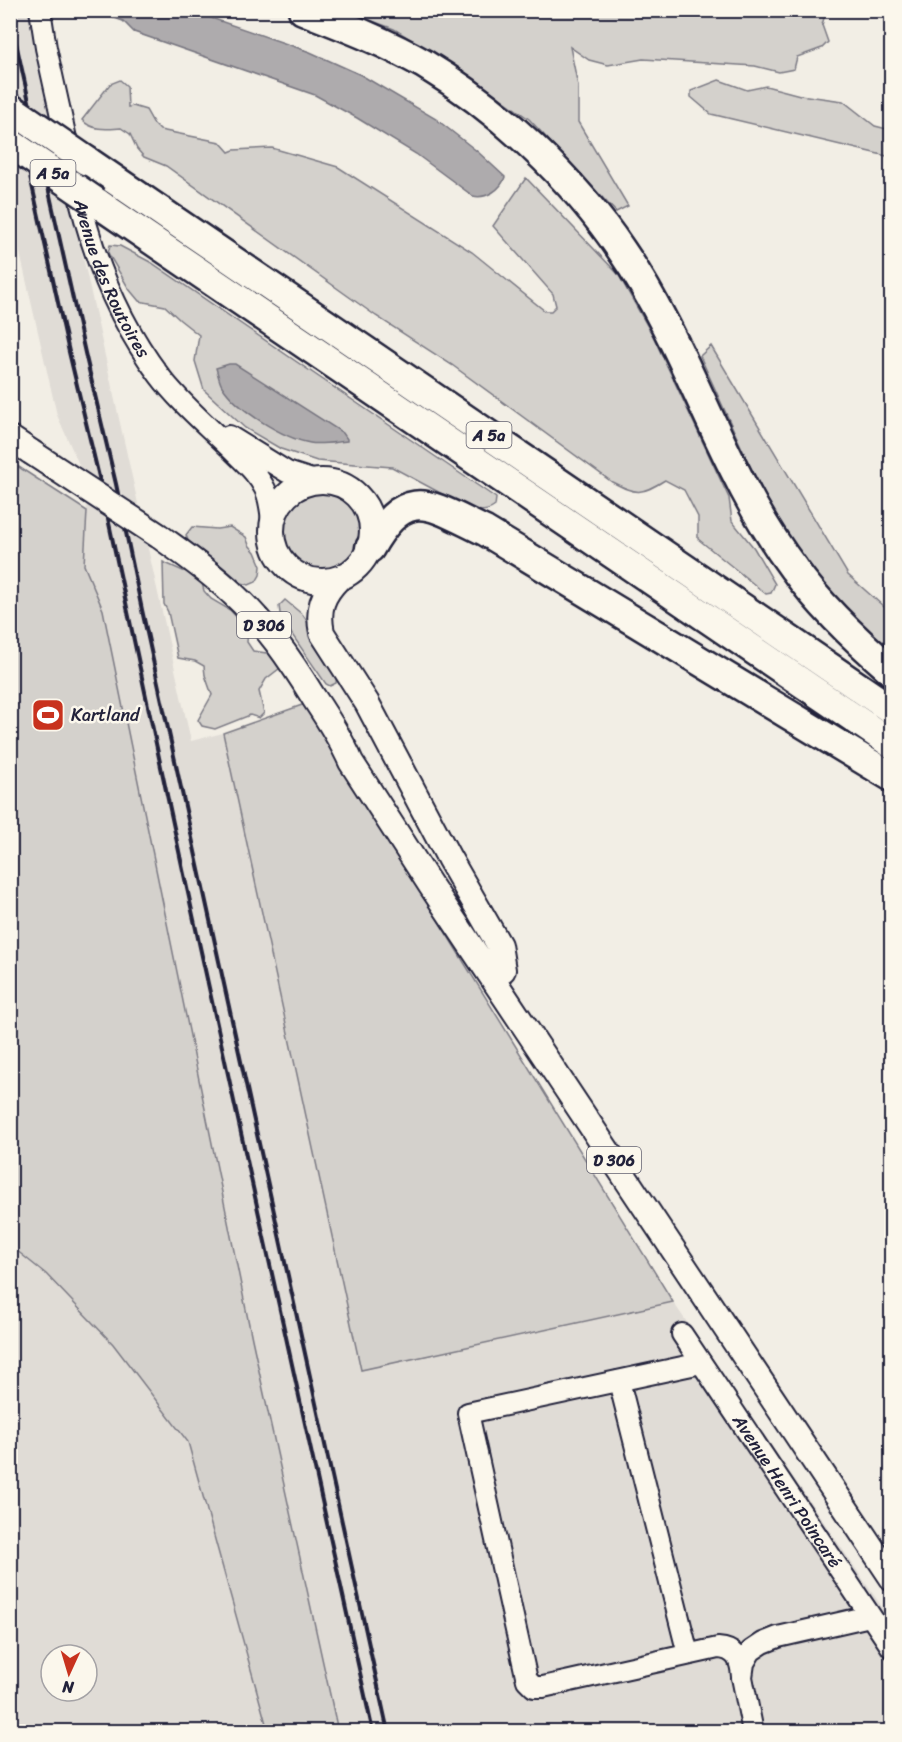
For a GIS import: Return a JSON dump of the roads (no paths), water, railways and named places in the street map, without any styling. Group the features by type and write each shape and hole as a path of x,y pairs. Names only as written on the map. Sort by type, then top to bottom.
{"highway":[{"path":"303,10 368,36 424,64 512,129 554,168 616,243 643,286 681,357 762,521 794,569 840,622 891,671"},
{"name":"A 5a","path":"10,108 891,710"},
{"name":"A 5a","path":"10,143 891,744"},
{"path":"370,548 381,529 394,514 408,506 422,505 439,510 485,531 891,777"}],"main road":[{"name":"D 306","path":"10,438 159,536 207,571 232,592 264,625 288,656 341,740 351,762 431,886 891,1578"},
{"path":"315,481 336,482 351,490 365,503 371,518 373,534 370,548 353,571 323,582 305,578 290,571 273,542 275,511 285,497 298,486 315,481"},
{"path":"339,578 327,590 322,602 320,623 322,633 367,703 449,858 499,945 503,970"},
{"name":"D 306","path":"341,740 358,758 503,970 891,1557"}],"street":[{"name":"Avenue des Routoires","path":"40,10 46,48 81,206 97,260 115,303 159,375 178,398 256,474 266,490 273,529"},
{"name":"Avenue des Routoires","path":"201,420 287,472 315,481"},
{"name":"Avenue Henri Poincaré","path":"682,1334 891,1648"},
{"path":"701,1363 468,1413 527,1680 534,1687 543,1687 688,1654 726,1648 736,1654 741,1662 753,1731"},
{"path":"619,1381 688,1654"},
{"path":"742,1677 744,1663 751,1652 763,1643 778,1637 870,1616"}],"railway":[{"path":"10,16 116,484 388,1732"},
{"path":"10,86 100,481 183,870 373,1732"}],"place":[{"name":"Kartland","path":"48,715"}]}
